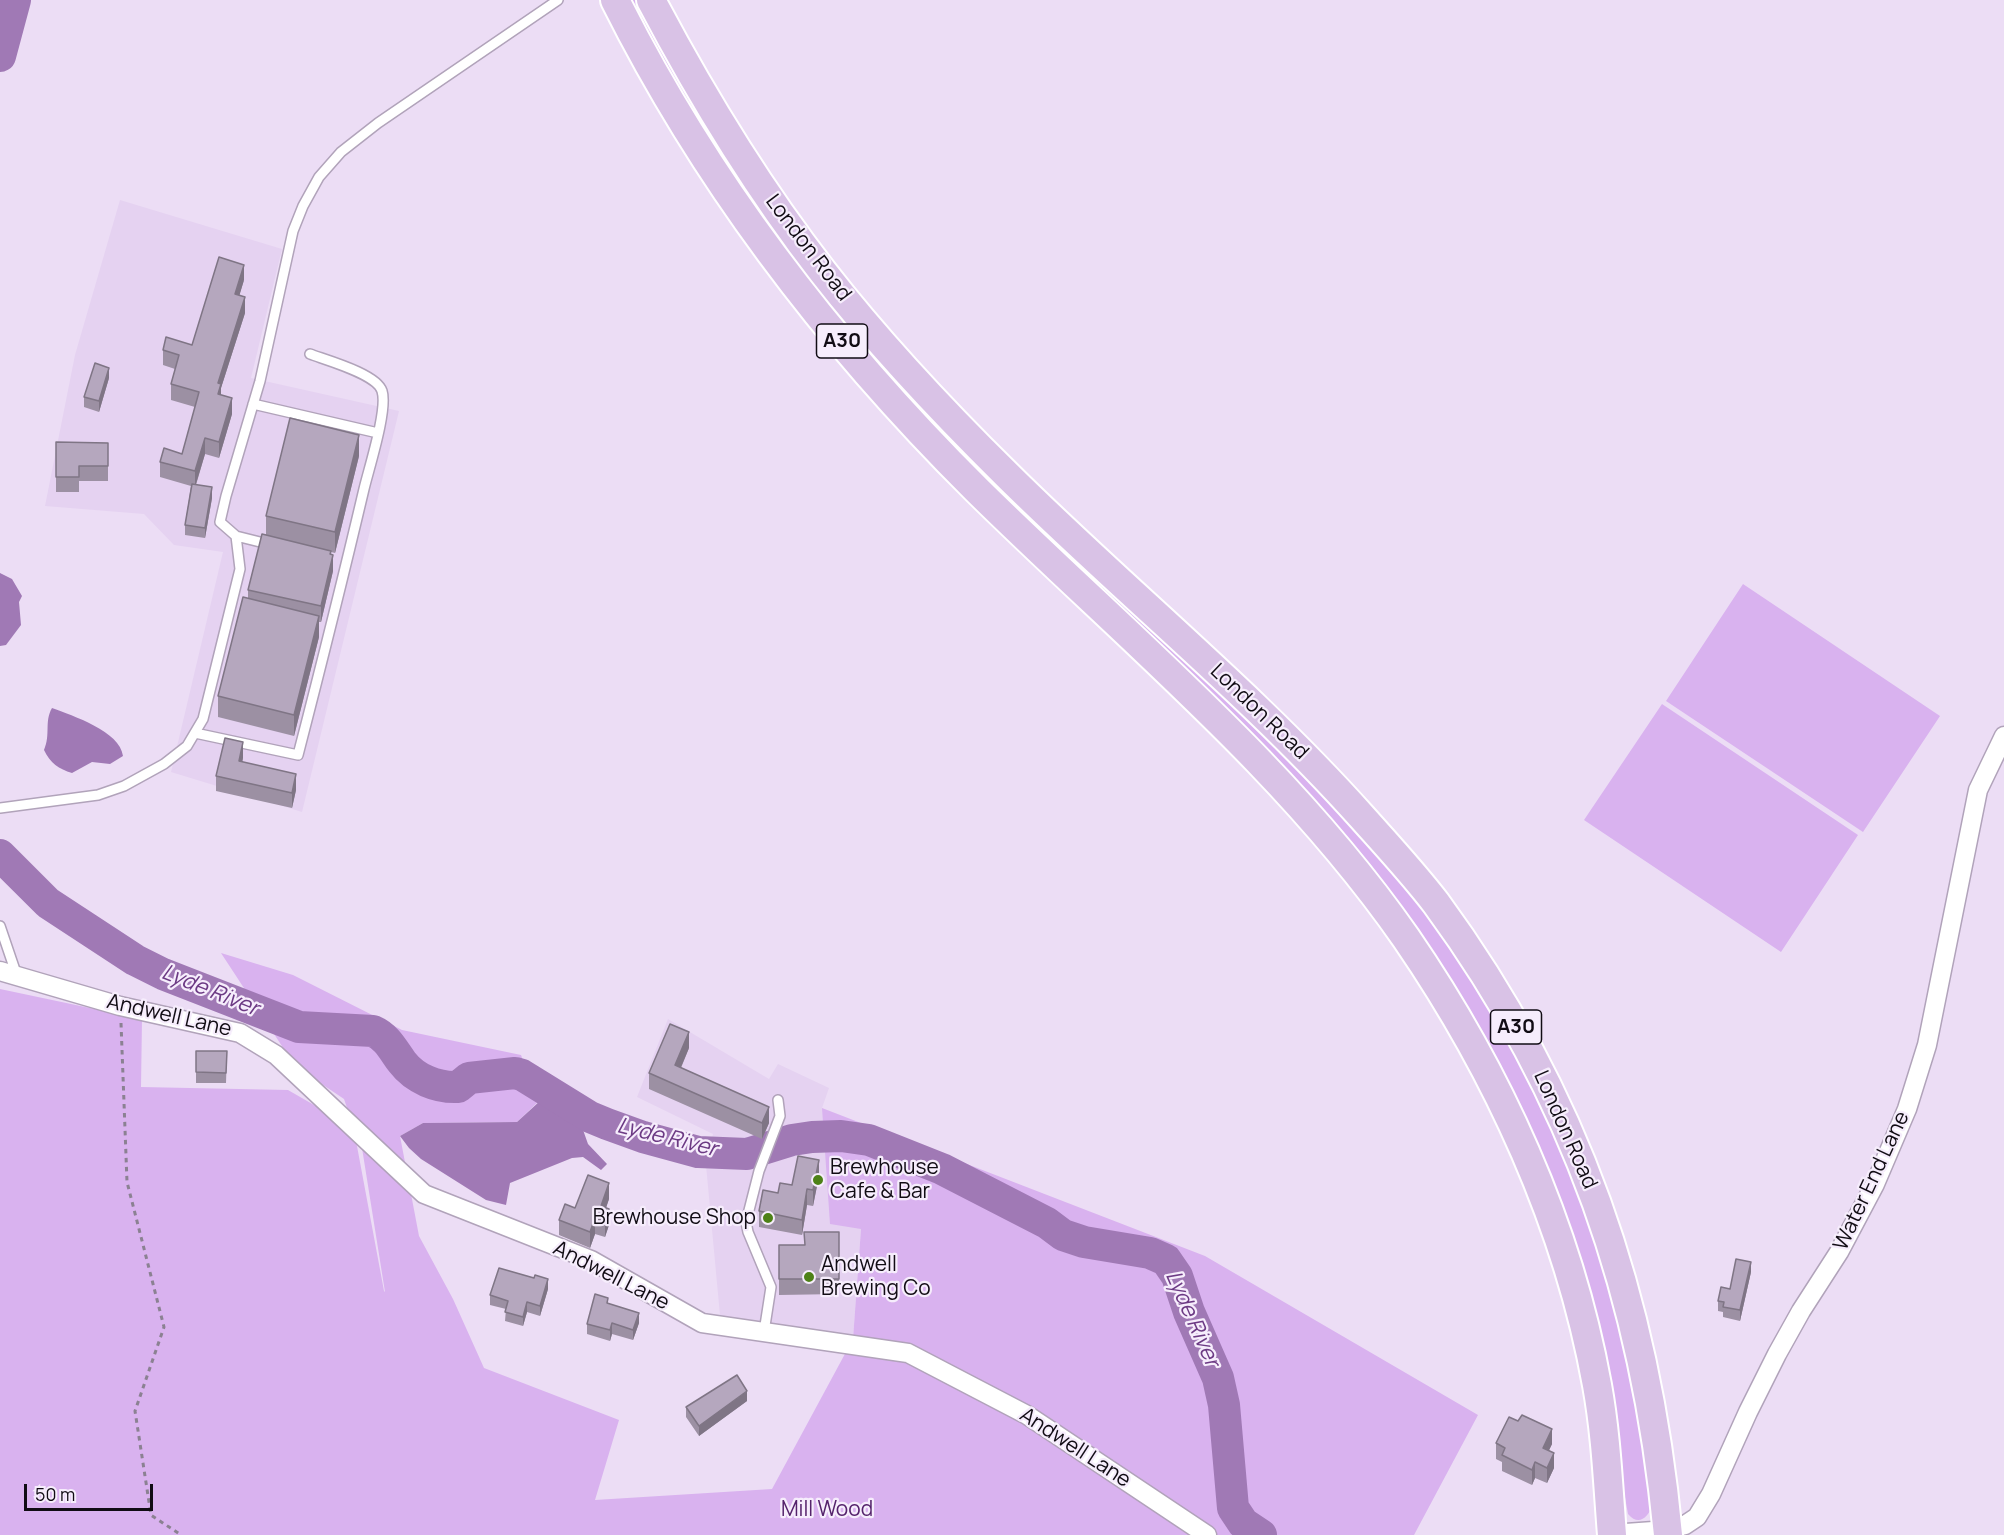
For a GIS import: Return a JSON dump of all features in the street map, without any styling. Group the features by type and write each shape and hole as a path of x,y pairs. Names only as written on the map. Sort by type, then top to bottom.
{"main road":[{"name":"London Road","path":"615,0 655,77 720,180 770,250 862,365 912,422 976,488 1221,724 1286,790 1366,885 1433,979 1461,1026 1513,1126 1544,1200 1561,1249 1576,1296 1598,1389 1612,1534"},
{"name":"London Road","path":"651,0 701,93 737,149 821,270 863,321 915,380 1010,478 1304,754 1402,862 1436,904 1472,956 1511,1018 1555,1100 1602,1215 1619,1267 1643,1363 1659,1458 1667,1533"}],"street":[{"name":"Water End Lane","path":"1612,1534 1667,1533 1697,1517 1711,1494 1777,1354 1839,1252 1875,1184 1902,1119 1928,1045 1978,790 2004,736"},
{"name":"Andwell Lane","path":"9,973 120,1006 240,1033 276,1055 424,1194 591,1260 702,1323 908,1353 1027,1415 1207,1535"}],"lane":[{"path":"280,547 236,536 220,522 253,404 293,231 303,206 318,177 341,152 378,123 558,0"},
{"path":"195,733 298,755 378,433 383,399 381,387 372,379 310,354"},
{"path":"253,404 378,433"},
{"path":"0,808 98,795 124,786 164,764 187,746 203,719 240,569 236,536"},
{"path":"336,560 346,563"},
{"path":"230,608 241,611"},
{"path":"319,629 330,631"},
{"path":"0,926 9,973"},
{"path":"764,1332 771,1287 746,1222 759,1171 780,1116 778,1100"}],"path":[{"path":"120,1006 127,1182 164,1327 135,1411 151,1515 182,1535"}],"shaded area":[{"path":"120,200 282,249 251,378 399,411 302,812 171,772 223,552 174,545 144,514 45,506 75,355"},
{"path":"0,573 12,579 22,596 19,602 21,625 6,645 0,646"},
{"path":"52,708 83,720 105,732 120,747 123,756 110,764 92,762 72,773 59,767 49,759 44,750 48,718"},
{"path":"668,1019 769,1079 778,1064 829,1088 822,1108 861,1229 853,1339 721,1326 706,1165 713,1134 637,1097"},
{"path":"540,1101 582,1127 588,1144 607,1164 601,1170 583,1157 572,1158 510,1183 506,1205 486,1200 421,1159 400,1136 423,1123 517,1122"}],"green space":[{"path":"624,0 640,0 773,219 1248,713 1404,882 1458,956 1499,1022 1535,1091 1573,1178 1606,1271 1638,1405 1653,1505 1643,1519 1636,1520 1628,1514 1594,1326 1429,956 915,413 758,220"},
{"path":"1743,584 1940,716 1863,832 1666,701"},
{"path":"1662,704 1858,835 1781,952 1584,820"},
{"name":"Mill Wood","path":"221,953 293,975 402,1030 521,1055 538,1102 517,1122 423,1123 400,1136 419,1236 453,1299 484,1368 619,1420 595,1500 772,1489 853,1339 861,1229 830,1224 822,1108 1205,1256 1478,1415 1414,1535 0,1535 0,989 142,1019 141,1087 288,1090 354,1128 344,1099 295,1066","holes":["354,1130 362,1148 385,1292"]}],"building":[{"path":"219,257 244,265 235,294 245,297 218,383 221,384 218,394 232,398 219,442 205,438 195,471 160,462 164,448 182,454 199,392 171,384 179,355 163,350 166,337 192,345"},
{"path":"95,363 109,368 99,401 84,397"},
{"path":"290,418 359,435 335,532 266,516"},
{"path":"56,442 108,443 108,466 79,466 79,477 56,477"},
{"path":"192,484 212,487 205,528 185,525"},
{"path":"262,534 331,551 330,554 333,555 321,606 248,590"},
{"path":"243,597 319,616 294,715 218,696"},
{"path":"225,738 243,742 239,761 296,774 292,793 216,776"},
{"path":"670,1024 689,1032 675,1065 769,1107 762,1123 649,1073"},
{"path":"196,1051 227,1051 226,1073 196,1072"},
{"path":"798,1156 819,1160 813,1190 807,1189 802,1220 759,1211 763,1190 778,1193 780,1183 792,1185"},
{"path":"588,1175 609,1183 601,1206 609,1209 605,1222 595,1218 590,1232 559,1220 565,1204 575,1208"},
{"name":"Andwell Brewing Co","path":"804,1232 839,1232 839,1279 779,1279 779,1245 805,1245"},
{"path":"1736,1259 1751,1262 1740,1310 1723,1307 1724,1302 1718,1301 1721,1287 1730,1289"},
{"path":"499,1268 534,1278 535,1275 548,1279 540,1306 527,1302 523,1317 505,1312 508,1301 490,1295"},
{"path":"595,1294 608,1298 607,1303 639,1313 633,1330 612,1323 610,1330 587,1324"},
{"path":"737,1375 747,1391 699,1426 686,1407"},
{"path":"1522,1415 1552,1429 1543,1448 1554,1453 1547,1468 1535,1462 1532,1470 1502,1455 1505,1448 1496,1443 1509,1417 1518,1421"}],"waterway":[{"name":"Lyde River","path":"0,56 15,0"},
{"name":"Lyde River","path":"0,855 48,903 135,960 163,974 299,1027 373,1031 386,1040 407,1068 420,1078 434,1084 458,1087 469,1078 515,1073 522,1075 590,1117 643,1137 698,1152 747,1154 792,1140 812,1137 841,1136 869,1140 942,1169 1047,1223 1063,1235 1084,1242 1150,1253 1166,1260 1177,1276 1189,1312 1218,1378 1224,1405 1233,1508 1243,1523 1261,1535"}],"place":[{"name":"Brewhouse Cafe & Bar","path":"818,1180"},
{"name":"Brewhouse Shop","path":"768,1218"},
{"name":"Andwell Brewing Co","path":"809,1277"}]}
